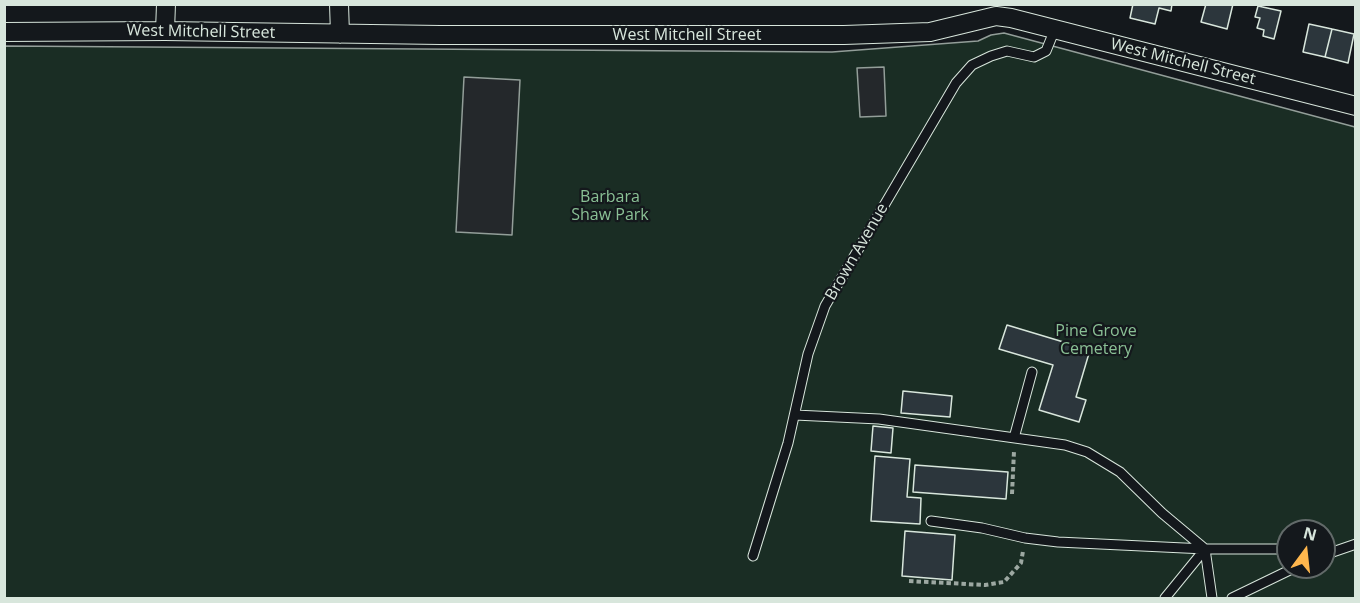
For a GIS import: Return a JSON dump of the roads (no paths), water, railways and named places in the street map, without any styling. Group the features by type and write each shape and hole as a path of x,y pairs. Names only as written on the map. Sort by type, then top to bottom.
{"street":[{"path":"165,31 166,4"},
{"path":"339,4 340,34"},
{"name":"West Mitchell Street","path":"4,32 844,34 930,32 986,12 1356,106"}],"lane":[{"name":"Brown Avenue","path":"753,556 788,442 808,354 825,306 956,83 972,65 991,56 1007,51 1034,57 1046,51 1055,29"},
{"path":"1014,438 1032,372"},
{"path":"795,415 879,419 1065,445 1087,452 1120,472 1162,513 1205,549 1212,598"},
{"path":"931,521 982,528 1025,538 1205,549 1276,549"},
{"path":"1336,550 1356,544"},
{"path":"1336,548 1341,548"},
{"path":"1165,598 1205,549"},
{"path":"1232,598 1276,577"}],"park label":[{"name":"Barbara Shaw Park","path":"610,206"},
{"name":"Pine Grove Cemetery","path":"1096,340"}]}
